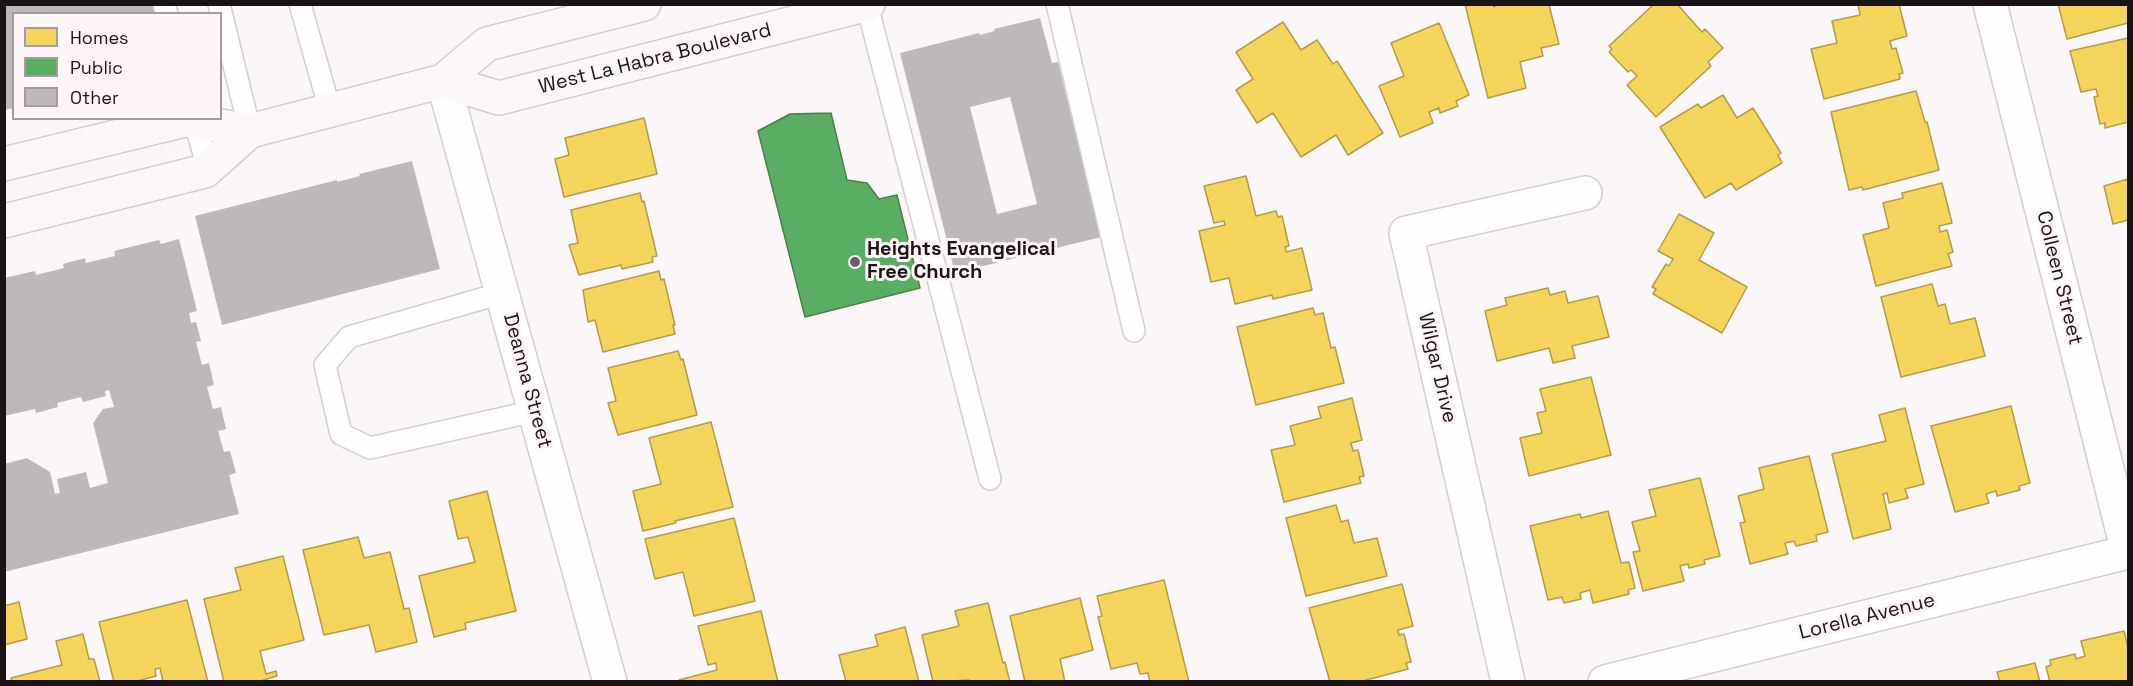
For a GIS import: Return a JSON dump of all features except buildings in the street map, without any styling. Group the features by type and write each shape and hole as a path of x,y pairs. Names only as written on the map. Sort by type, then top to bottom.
{"main road":[{"path":"4,220 208,169 250,132 443,81 487,44 644,4"},
{"name":"West La Habra Boulevard","path":"443,81 499,98 867,4"},
{"path":"4,164 184,120 195,120 250,132"}],"street":[{"name":"Colleen Street","path":"1990,4 2128,552"},
{"name":"Deanna Street","path":"443,81 609,681"},
{"name":"Wilgar Drive","path":"1508,681 1406,233 1585,193"},
{"name":"Lorella Avenue","path":"1605,681 2128,552"}],"lane":[{"path":"300,4 330,110"},
{"path":"867,4 990,478"},
{"path":"1057,4 1134,331"},
{"path":"222,16 250,132"},
{"path":"195,120 208,169"},
{"path":"502,293 349,337 325,365 341,434 370,448 535,411"}],"place":[{"name":"Heights Evangelical Free Church","path":"855,262"}]}
